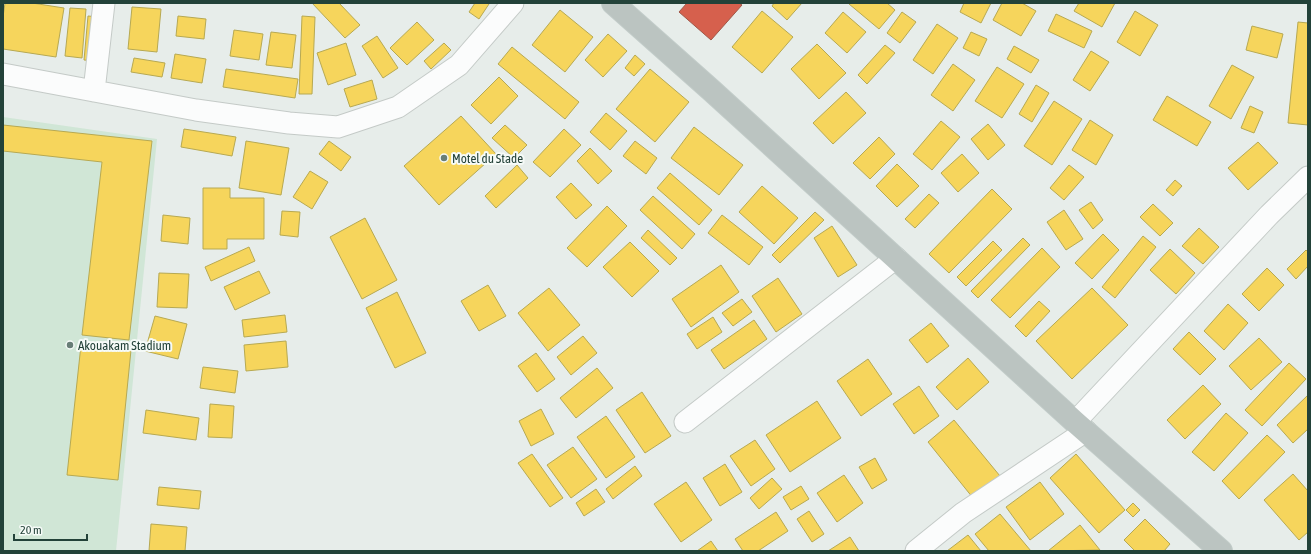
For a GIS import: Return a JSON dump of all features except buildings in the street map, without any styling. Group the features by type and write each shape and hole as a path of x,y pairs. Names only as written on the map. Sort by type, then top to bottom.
{"highway":[{"path":"613,3 1080,426 1221,551"}],"street":[{"path":"94,91 104,3"},
{"path":"3,74 196,110 289,123 338,127 398,107 459,65 513,3"},
{"path":"916,551 963,513 1080,426 1269,215 1308,177"},
{"path":"685,422 896,258"}],"green space":[{"name":"Akouakam Stadium","path":"3,117 157,139 116,551 3,551"}],"place":[{"name":"Motel du Stade","path":"444,158"},
{"name":"Akouakam Stadium","path":"70,345"}]}
